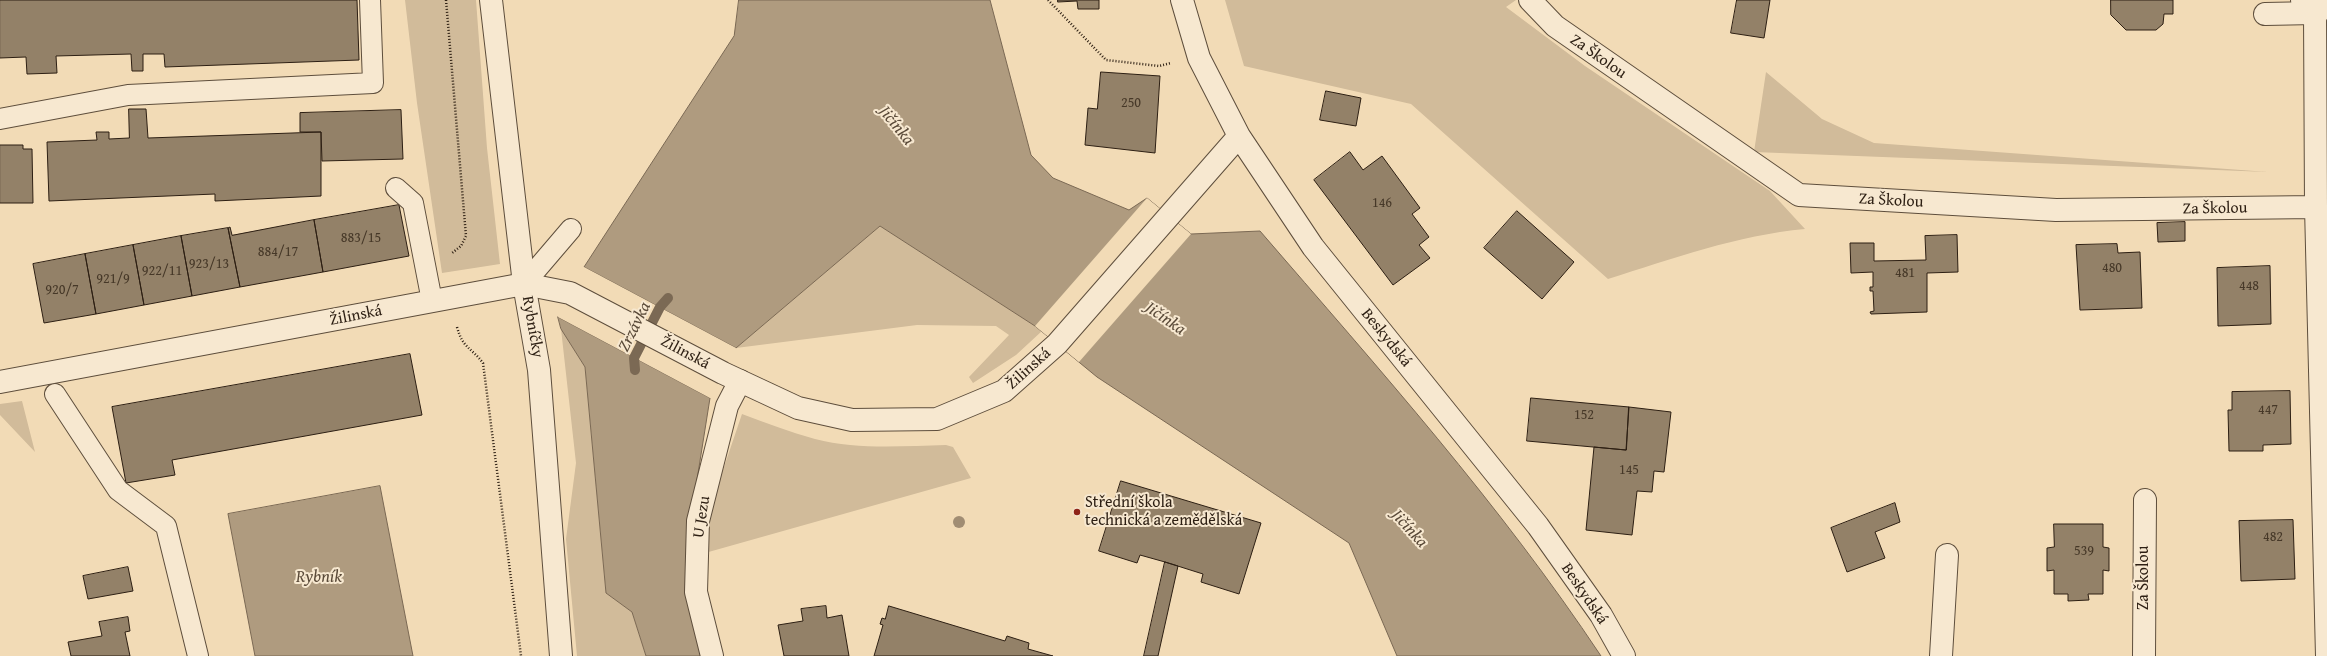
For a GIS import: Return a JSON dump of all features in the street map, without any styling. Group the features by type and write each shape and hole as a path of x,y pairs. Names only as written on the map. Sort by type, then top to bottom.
{"street":[{"name":"Rybníčky","path":"491,0 524,284 539,370 561,656"},
{"name":"Beskydská","path":"1182,0 1199,58 1239,136 1313,246 1538,526 1601,616 1624,656"},
{"name":"Za Školou","path":"1530,0 1555,26 1799,195 2056,210 2316,207"},
{"path":"2265,14 2315,6 2316,207 2327,656"},
{"name":"Žilinská","path":"0,382 524,284 570,293 731,377 798,408 852,420 937,419 1004,391 1057,344 1239,136"},
{"name":"U Jezu","path":"712,656 696,592 698,521 727,406 731,377"},
{"name":"Za Školou","path":"2144,656 2145,500"},
{"path":"1941,656 1947,555"}],"lane":[{"path":"0,119 128,95 373,83 370,0"},
{"path":"396,188 413,203 442,299"},
{"path":"524,284 571,229"},
{"path":"55,394 118,490 166,526 198,656"}],"path":[{"path":"446,0 466,236 461,246 449,255 446,265 442,299 460,340 466,348 476,354 483,363 521,656"},
{"path":"1048,0 1106,60 1159,66 1199,58"}],"shaded area":[{"path":"405,0 476,0 487,148 500,264 442,273 417,103"},
{"path":"1225,0 1516,0 1506,7 1585,66 1770,191 1805,229 1780,232 1730,242 1608,279 1411,104 1244,66"},
{"path":"1766,72 1822,119 1874,143 2268,172 1754,152"},
{"path":"880,226 1042,331 1016,355 973,383 969,377 1009,335 996,326 917,325 736,348"},
{"path":"561,329 585,367 606,593 632,612 646,656 577,656 566,539 576,463"},
{"path":"22,401 35,452 0,415 0,404"},
{"path":"742,414 815,439 847,445 946,445 953,447 971,478 705,553 705,523"}],"water":[{"name":"Jičínka","path":"739,0 990,0 1031,155 1053,178 1129,210 1147,198 1191,234 1260,231 1394,386 1480,491 1522,545 1601,656 1397,656 1349,543 1097,377 1035,326 880,226 736,348 584,267 734,36"},
{"path":"558,317 710,398 689,530 703,656 646,656 632,612 606,593 585,367 561,329"},
{"name":"Rybník","path":"380,486 413,656 255,656 228,514"}],"pier":[{"path":"1147,198 1191,234 1079,362 1035,326"},
{"path":"584,267 736,348 735,350 583,269"},
{"path":"559,315 711,397 710,398 558,317"}],"building":[{"path":"0,0 357,0 359,60 165,67 164,54 143,54 143,71 132,71 131,54 56,56 57,73 27,74 26,57 0,58"},
{"path":"1058,0 1099,0 1099,9 1078,9 1077,1 1058,2"},
{"path":"1737,0 1770,0 1764,38 1731,33"},
{"path":"2111,0 2173,0 2173,14 2164,14 2163,24 2156,30 2126,30 2111,15"},
{"path":"1101,72 1160,76 1155,153 1085,145 1088,108 1097,109"},
{"path":"1326,91 1361,98 1356,126 1320,120"},
{"path":"129,109 146,109 148,138 321,132 321,196 215,201 215,194 49,201 47,142 97,140 96,132 109,132 109,139 129,138"},
{"path":"401,110 403,159 322,161 321,132 300,132 300,113"},
{"path":"0,145 23,145 23,149 32,149 33,203 0,203"},
{"path":"1350,152 1363,170 1382,156 1420,208 1412,214 1429,237 1419,245 1430,258 1393,285 1314,180"},
{"path":"399,205 409,256 323,272 314,220"},
{"path":"1517,211 1574,262 1542,299 1484,248"},
{"path":"314,220 323,272 240,287 228,228 230,227 232,235"},
{"path":"2185,222 2185,241 2158,242 2157,223"},
{"path":"228,228 240,287 192,296 181,236"},
{"path":"1957,235 1958,272 1927,273 1927,312 1871,314 1870,312 1874,311 1873,291 1870,291 1870,287 1873,287 1873,272 1851,273 1850,243 1874,243 1874,261 1926,260 1925,236"},
{"path":"181,236 192,296 144,305 133,245"},
{"path":"2117,244 2118,253 2140,252 2142,308 2080,310 2076,245"},
{"path":"133,245 144,305 96,314 85,254"},
{"path":"85,254 96,314 44,323 33,264"},
{"path":"2270,266 2271,324 2218,326 2217,268"},
{"path":"410,354 422,415 172,460 175,475 126,483 112,407"},
{"path":"2290,391 2291,444 2263,445 2263,451 2229,451 2228,410 2232,410 2232,392"},
{"path":"1531,398 1629,407 1626,450 1527,441"},
{"path":"1629,407 1671,412 1664,472 1654,471 1652,492 1637,491 1632,535 1586,530 1594,447 1626,450"},
{"path":"1121,481 1261,523 1239,594 1201,582 1203,574 1165,562 1140,555 1137,563 1099,551"},
{"path":"1895,503 1900,522 1875,532 1885,558 1847,572 1831,528"},
{"path":"2293,520 2295,579 2241,581 2239,521"},
{"path":"2054,524 2103,524 2103,547 2109,548 2109,571 2103,570 2103,594 2088,594 2089,600 2068,601 2068,594 2054,594 2054,570 2047,571 2047,548 2054,547"},
{"path":"1165,562 1178,566 1158,656 1144,656"},
{"path":"128,567 133,591 88,599 83,576"},
{"path":"826,606 827,618 842,615 849,656 784,656 778,625 803,621 801,609"},
{"path":"889,606 1005,641 1007,636 1029,643 1028,649 1053,656 874,656 883,625 880,624 882,618 885,619"},
{"path":"128,617 130,631 125,632 130,656 71,656 68,642 102,636 99,622"}],"waterway":[{"name":"Zrzávka","path":"635,370 634,358 660,307 668,298"}],"place":[{"name":"Střední škola technická a zemědělská","path":"1077,512"}]}
